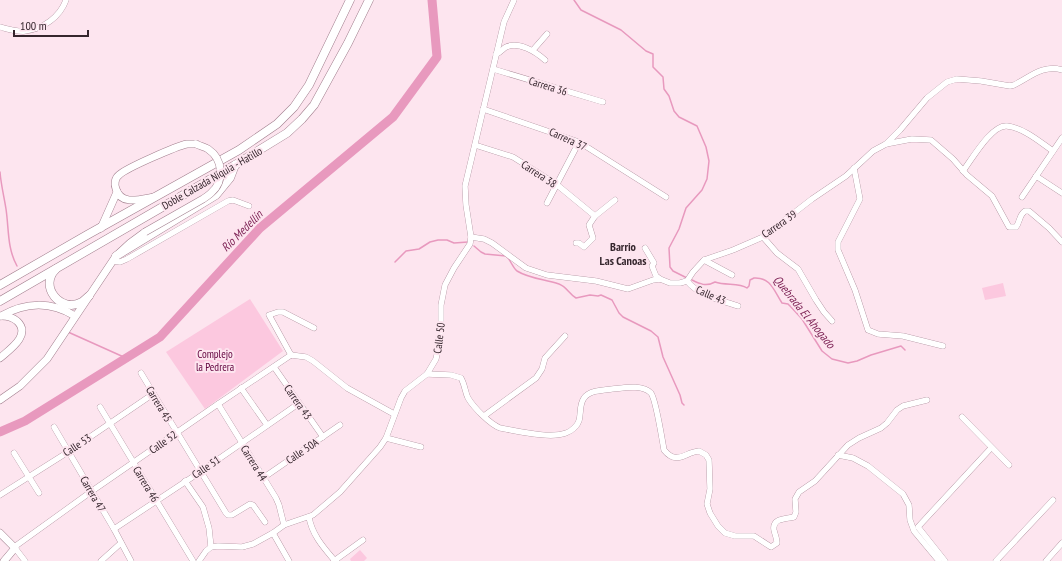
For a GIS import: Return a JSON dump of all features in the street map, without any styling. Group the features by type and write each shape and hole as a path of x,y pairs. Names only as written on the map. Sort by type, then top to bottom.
{"highway":[{"name":"Doble Calzada Niquia - Hatillo","path":"0,285 240,150 276,124 294,107 309,86 350,0"},
{"name":"Doble Calzada Niquia - Hatillo","path":"0,301 235,165 287,133 314,105 348,43 369,0"},
{"path":"114,259 216,195 230,178 235,165"},
{"path":"59,267 54,271 50,284 50,290 58,301 71,305 81,303 89,296"}],"main road":[{"path":"0,400 20,386 38,368 58,343 114,259 130,242 203,199 217,187 221,175 217,159 213,153 207,148 196,144 186,144 124,171 116,180 115,185 117,192 122,198 131,200 158,196"},
{"path":"101,228 117,192"},
{"path":"0,317 19,308 39,305 59,308 75,316"},
{"path":"0,317 11,317 18,322 21,329 21,334 16,345 0,358"},
{"path":"0,533 15,548"},
{"name":"Calle 52","path":"4,561 15,548"}],"street":[{"path":"0,27 24,31 35,29 58,15 66,0"},
{"path":"514,0 506,15 465,186 466,205 471,237 484,239 492,243 526,268 547,275 596,282 628,290 653,280 660,279"},
{"path":"533,50 547,34"},
{"path":"496,54 499,54 507,46 514,46 533,50 545,60"},
{"name":"Carrera 39","path":"704,260 733,250 763,237 812,199 846,176 873,151 886,144 900,130 932,92 952,80 981,80 1010,86 1045,69 1054,68 1062,70"},
{"name":"Carrera 36","path":"493,69 604,102"},
{"name":"Carrera 37","path":"483,109 579,142 666,197"},
{"path":"963,170 990,135 997,129 1006,126 1027,134 1053,151"},
{"path":"1022,197 1062,138"},
{"path":"886,144 912,139 931,140 992,196 1009,227 1016,227 1021,214 1025,211 1029,211 1049,228 1062,242"},
{"path":"547,203 579,142"},
{"name":"Carrera 38","path":"475,145 513,157 556,184 595,216"},
{"path":"854,168 860,199 838,242 838,250 868,330 878,334 903,336 943,346"},
{"path":"1036,176 1062,193"},
{"path":"114,259 120,262 128,259 228,201 233,200 249,206"},
{"path":"576,244 579,243 584,247 593,238 589,225 595,216 615,200"},
{"name":"Calle 50","path":"211,547 242,547 253,544 284,525 309,517 340,492 380,447 386,438 394,414 405,391 427,374 436,359 439,349 441,305 445,285 470,244 471,237"},
{"path":"763,237 777,253 798,269 816,300 832,321"},
{"path":"645,248 654,263 652,266 656,276 670,283 687,281 704,260 732,275"},
{"name":"Calle 43","path":"687,281 695,290 738,306"},
{"path":"314,328 283,312 269,315 291,356 306,357 347,388 394,414"},
{"path":"484,416 536,378 542,369 545,358 564,336"},
{"name":"Calle 52","path":"15,548 92,491 241,388 291,356"},
{"name":"Carrera 43","path":"274,367 298,404 323,437"},
{"name":"Carrera 45","path":"141,373 226,513 228,515 232,515 250,504 253,505 265,522"},
{"path":"427,374 451,375 460,378 464,384 468,398 493,425 500,428 554,436 568,433 578,425 580,421 583,399 593,392 618,388 634,388 647,391 653,398 664,450 668,454 679,458 699,451 706,455 709,460 710,489 708,504 710,513 718,526 725,533 734,536 754,536 771,546 777,544 774,523 776,521 794,517 796,512 794,499 799,492 814,481 848,445 881,428 897,410 903,406 927,400"},
{"path":"241,388 267,426"},
{"name":"Calle 53","path":"0,495 68,452 153,394"},
{"name":"Carrera 44","path":"218,404 279,505 284,525"},
{"name":"Calle 51","path":"114,529 298,404"},
{"name":"Carrera 46","path":"100,408 192,561"},
{"path":"962,418 1009,465"},
{"name":"Calle 50A","path":"264,478 340,425"},
{"name":"Carrera 47","path":"54,428 92,491 131,561"},
{"path":"386,438 421,447"},
{"path":"916,529 991,448"},
{"path":"14,453 39,493"},
{"path":"838,455 853,458 868,466 904,494 909,505 910,520 939,561"},
{"path":"185,481 203,507 209,528 211,547 199,561"},
{"path":"996,561 1053,500"},
{"path":"309,517 313,531 334,561 363,540"},
{"path":"916,529 945,561"},
{"path":"273,533 290,561"},
{"path":"101,561 121,543"},
{"path":"1046,561 1062,543"},
{"path":"15,548 25,561"}],"green space":[{"path":"1003,283 1006,296 985,300 982,288"},
{"name":"Complejo la Pedrera","path":"250,299 283,351 205,409 166,352"},
{"path":"360,550 367,558 364,561 351,561 350,559"}],"waterway":[{"name":"Río Medellín","path":"0,432 25,421 160,337 260,228 393,117 437,57 432,0"},
{"name":"Quebrada El Ahogado","path":"574,0 581,10 621,30 646,51 653,54 653,67 663,77 664,89 669,96 674,111 679,117 697,126 706,147 709,161 707,179 702,190 686,208 679,229 669,248 670,267 673,271 687,278"},
{"path":"0,172 11,252 17,266"},
{"name":"Barrio Las Canoas","path":"395,262 406,251 419,249 430,242 438,240 447,240 454,243 468,242"},
{"name":"Barrio Las Canoas","path":"474,246 485,254 506,256 517,271 527,276 559,284 576,298 590,295 601,295 612,300 623,317 651,331 658,337 663,357 684,405"},
{"name":"Quebrada El Ahogado","path":"692,280 703,284 715,282 740,285 747,288 750,280 754,278 760,278 768,282 782,303 788,304 802,319 822,351 832,359 848,363 901,346 905,350"},
{"path":"68,332 126,358"}],"district":[{"name":"Barrio Las Canoas","path":"623,254"}]}
